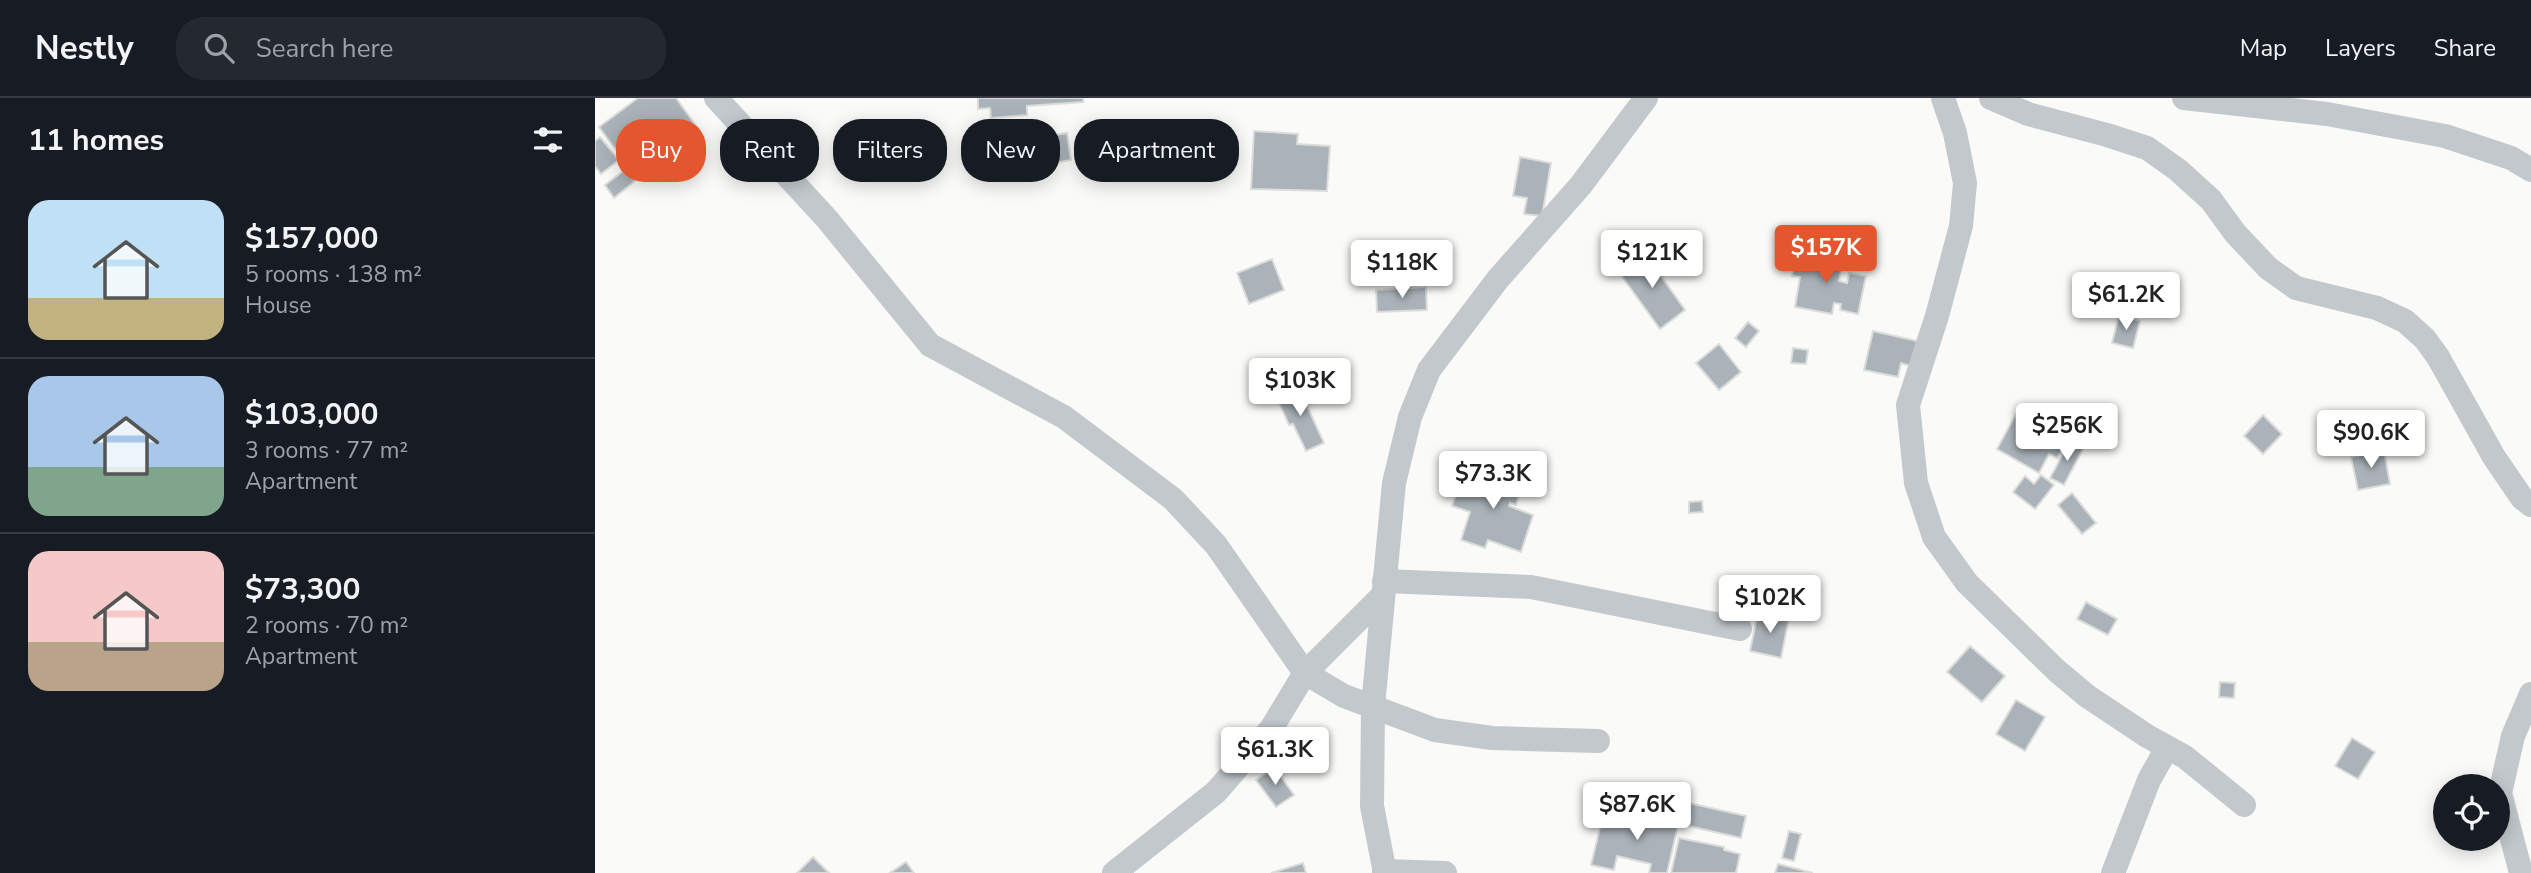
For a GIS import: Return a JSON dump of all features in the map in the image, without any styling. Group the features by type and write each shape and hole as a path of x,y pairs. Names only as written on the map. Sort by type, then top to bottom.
{"street":[{"path":"716,98 827,219 930,345 1064,417 1173,499 1216,545 1305,673 1329,689 1435,730 1492,738 1598,741"},
{"path":"1445,873 1385,872 1372,806 1373,706 1383,588 1394,482 1410,417 1429,370 1498,279 1581,186 1646,98"},
{"path":"1943,98 1955,133 1965,183 1961,226 1937,316 1908,405 1916,483 1934,537 1967,583 2056,670 2087,696 2185,757 2244,805"},
{"path":"1991,98 2028,114 2096,131 2147,148 2178,170 2211,200 2235,233 2268,268 2296,288 2377,308 2405,321 2438,357 2494,457 2526,501 2531,525"},
{"path":"2184,98 2327,114 2445,136 2511,158 2531,170"},
{"path":"1114,873 1216,792 1271,729 1305,673 1383,588 1531,587 1740,629"},
{"path":"2522,873 2500,793 2513,736 2531,694"},
{"path":"2113,873 2140,800 2167,748"}],"building":[{"path":"638,98 676,98 691,119 616,119 616,150 599,127"},
{"path":"978,98 1083,98 1083,102 1027,106 1027,115 991,118 990,108 978,109"},
{"path":"1254,131 1298,134 1297,144 1330,146 1327,191 1251,189"},
{"path":"1067,133 1071,160 1060,162 1060,134"},
{"path":"600,137 616,156 616,162 601,174 595,166 595,141"},
{"path":"1520,157 1551,163 1542,216 1524,214 1527,198 1513,196"},
{"path":"616,177 616,182 634,182 614,198 605,185"},
{"path":"1829,238 1835,244 1829,250 1823,244"},
{"path":"1797,251 1843,259 1839,281 1847,283 1849,273 1866,276 1858,314 1840,310 1841,304 1834,303 1832,314 1795,307 1800,277 1792,276"},
{"path":"1644,252 1685,310 1660,329 1618,271"},
{"path":"1272,259 1284,290 1249,304 1237,273"},
{"path":"1426,287 1427,310 1377,312 1376,290"},
{"path":"2119,315 2140,321 2133,348 2112,343"},
{"path":"1748,322 1759,331 1746,347 1735,338"},
{"path":"1873,331 1917,341 1911,366 1901,363 1898,377 1864,370"},
{"path":"1719,344 1741,372 1719,390 1696,363"},
{"path":"1793,348 1808,350 1806,364 1791,363"},
{"path":"1298,386 1324,443 1306,451 1293,424 1289,425 1276,396"},
{"path":"2017,412 2068,440 2057,458 2049,454 2039,473 1997,449"},
{"path":"2263,415 2282,434 2263,454 2244,436"},
{"path":"2070,441 2083,449 2064,485 2050,478"},
{"path":"2384,450 2390,484 2358,490 2351,457"},
{"path":"1488,467 1505,473 1503,478 1523,484 1516,505 1510,503 1509,506 1533,515 1521,552 1488,540 1485,548 1461,540 1470,512 1452,506 1463,474 1484,481"},
{"path":"2041,475 2054,485 2035,509 2013,492 2025,476 2034,484"},
{"path":"2072,493 2096,523 2082,534 2058,505"},
{"path":"1702,501 1703,512 1689,513 1689,502"},
{"path":"2086,602 2117,619 2108,635 2077,619"},
{"path":"1758,612 1789,618 1781,658 1750,651"},
{"path":"1970,646 2005,676 1982,702 1947,672"},
{"path":"2220,682 2235,683 2234,698 2219,697"},
{"path":"2016,700 2045,717 2025,751 1996,734"},
{"path":"2352,738 2375,752 2358,779 2335,766"},
{"path":"1274,767 1294,795 1276,807 1256,780"},
{"path":"1689,803 1746,816 1741,838 1684,825"},
{"path":"1652,811 1680,817 1667,873 1649,873 1651,864 1617,856 1614,870 1591,865 1603,815 1649,825"},
{"path":"1789,831 1801,834 1794,861 1782,858"},
{"path":"1679,838 1724,847 1724,850 1740,854 1736,873 1671,873"},
{"path":"813,857 829,873 797,873"},
{"path":"906,862 914,873 890,873"},
{"path":"1303,863 1306,873 1271,873"},
{"path":"1778,864 1813,873 1775,873"}]}
